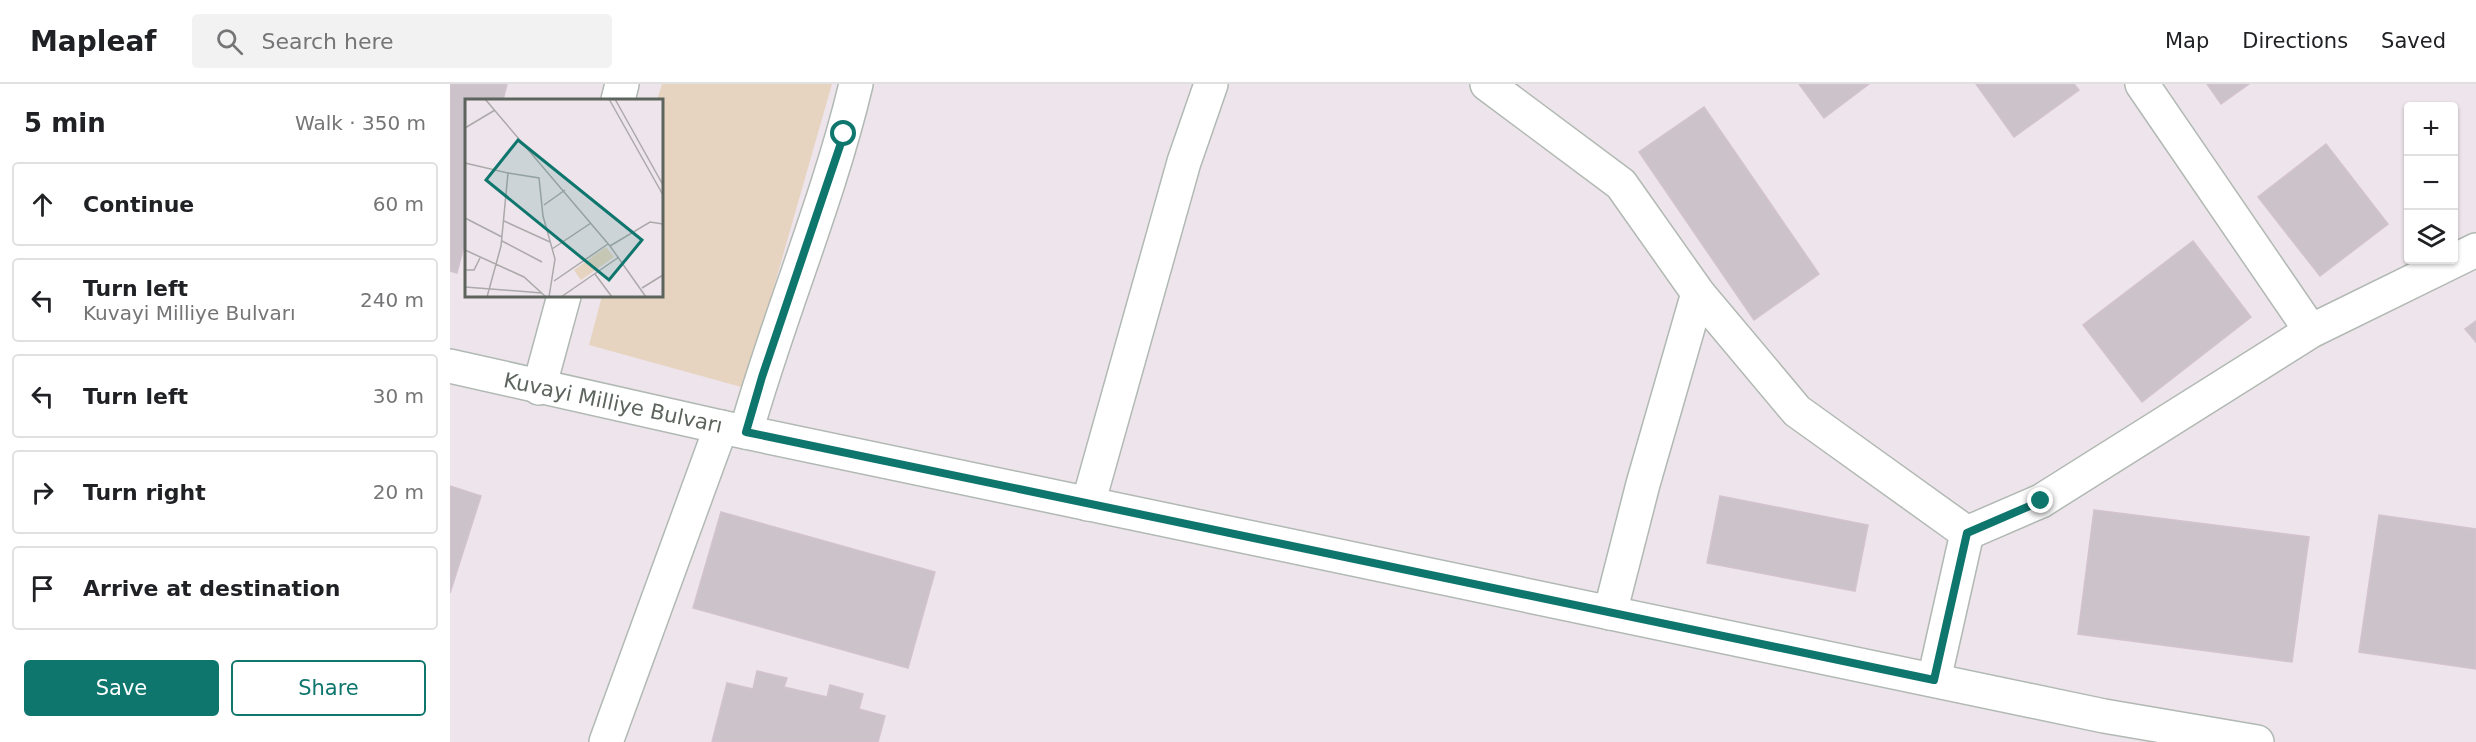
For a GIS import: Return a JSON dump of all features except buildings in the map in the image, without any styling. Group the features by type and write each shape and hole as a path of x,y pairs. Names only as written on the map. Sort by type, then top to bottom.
{"street":[{"path":"618,99 622,84"},
{"path":"606,742 734,430 762,377 844,134 856,84"},
{"path":"1088,504 1184,162 1211,84"},
{"path":"1486,84 1621,184 1698,293 1797,411 1967,533"},
{"path":"2142,84 2312,331"},
{"path":"1967,533 2041,501 2312,331 2476,250"},
{"path":"1610,613 1643,484 1698,293"},
{"path":"539,388 564,297"},
{"name":"Kuvayi Milliye Bulvarı","path":"450,366 539,388 734,430 2104,716 2257,742"},
{"path":"1934,680 1967,533"}],"shaded area":[{"path":"662,84 832,84 745,388 589,345 602,297 663,297 663,99 657,99"}],"route":[{"path":"844,134 762,377 746,432 1934,680 1967,533 2041,501"}]}
